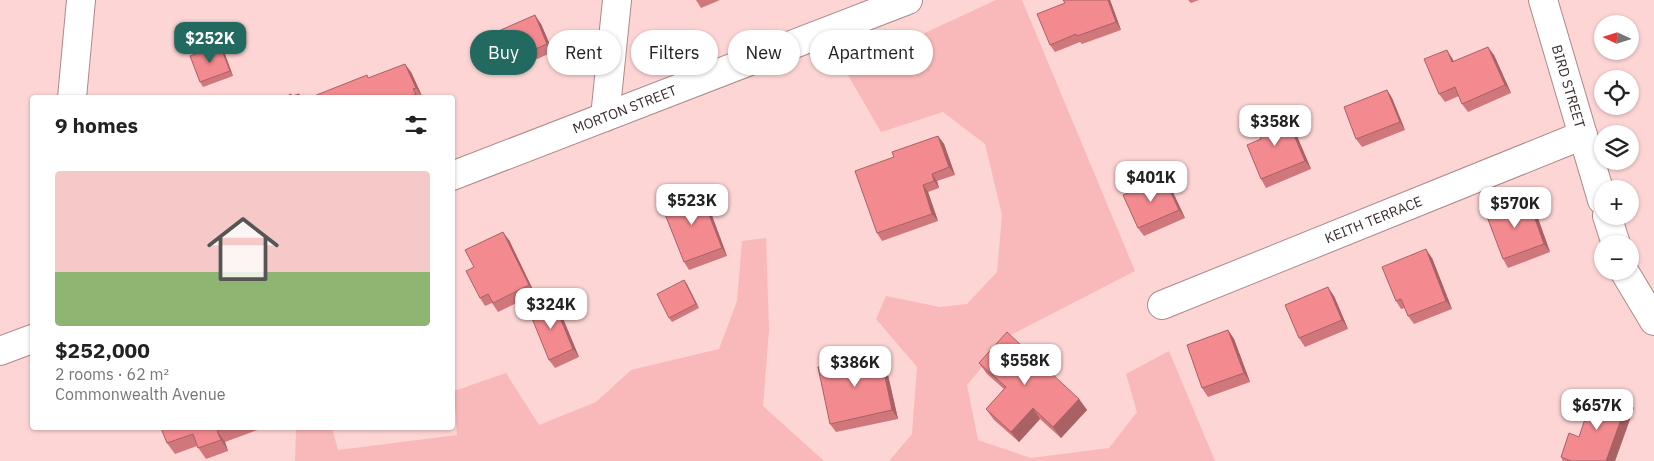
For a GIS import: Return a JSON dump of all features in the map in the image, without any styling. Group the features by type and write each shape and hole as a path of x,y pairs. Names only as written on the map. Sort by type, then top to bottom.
{"street":[{"path":"72,95 80,0"},
{"path":"605,118 617,0"},
{"name":"MORTON STREET","path":"455,175 908,0"},
{"name":"BIRD STREET","path":"1543,0 1596,180"},
{"name":"KEITH TERRACE","path":"1162,305 1583,135"},
{"path":"1629,280 1654,321"},
{"path":"0,351 30,340"}],"shaded area":[{"path":"996,0 1022,0 1135,271 1007,337 967,385 978,440 1031,458 1109,448 1137,412 1126,374 1169,351 1215,461 889,461 912,434 917,367 876,319 886,296 940,307 967,304 997,272 1002,215 985,144 943,112 881,132 848,75 933,75 933,30 931,30"},
{"path":"766,238 769,330 763,406 824,461 295,461 296,430 333,430 338,450 457,435 455,391 506,373 539,425 596,402 631,370 719,349 737,301 742,241"}],"building":[{"path":"1063,0 1108,0 1116,22 1077,36 1076,34 1050,45 1037,14 1065,3"},
{"path":"535,15 547,44 537,48 537,30 501,30"},
{"path":"220,45 230,71 200,82 190,56"},
{"path":"1488,47 1505,85 1462,104 1455,87 1439,94 1424,59 1447,50 1452,62"},
{"path":"405,64 416,88 413,89 416,94 317,95 367,75 368,78"},
{"path":"1387,90 1400,122 1356,139 1344,107"},
{"path":"1285,114 1305,161 1261,179 1247,145 1261,139 1255,126"},
{"path":"938,136 949,167 932,174 934,181 923,185 932,214 877,233 855,171 894,157 892,152"},
{"path":"1164,178 1179,210 1138,228 1123,195"},
{"path":"699,189 722,248 684,262 661,204"},
{"path":"1528,199 1544,244 1503,259 1486,214"},
{"path":"503,232 529,285 493,303 488,294 480,298 466,271 474,267 465,250"},
{"path":"1426,249 1446,301 1408,316 1401,299 1396,301 1382,267"},
{"path":"684,280 696,304 669,318 657,294"},
{"path":"1328,287 1342,320 1299,338 1285,305"},
{"path":"553,301 573,349 549,360 529,311"},
{"path":"1228,330 1244,373 1202,388 1187,345"},
{"path":"1007,332 1079,399 1053,427 1033,408 1011,432 986,409 1006,387 979,363"},
{"path":"880,353 892,410 830,424 818,367"},
{"path":"1600,390 1628,400 1606,461 1571,461 1561,457 1569,433 1579,437 1588,410 1593,411"},
{"path":"162,430 220,430 217,431 221,440 198,448 193,434 167,443"}]}
